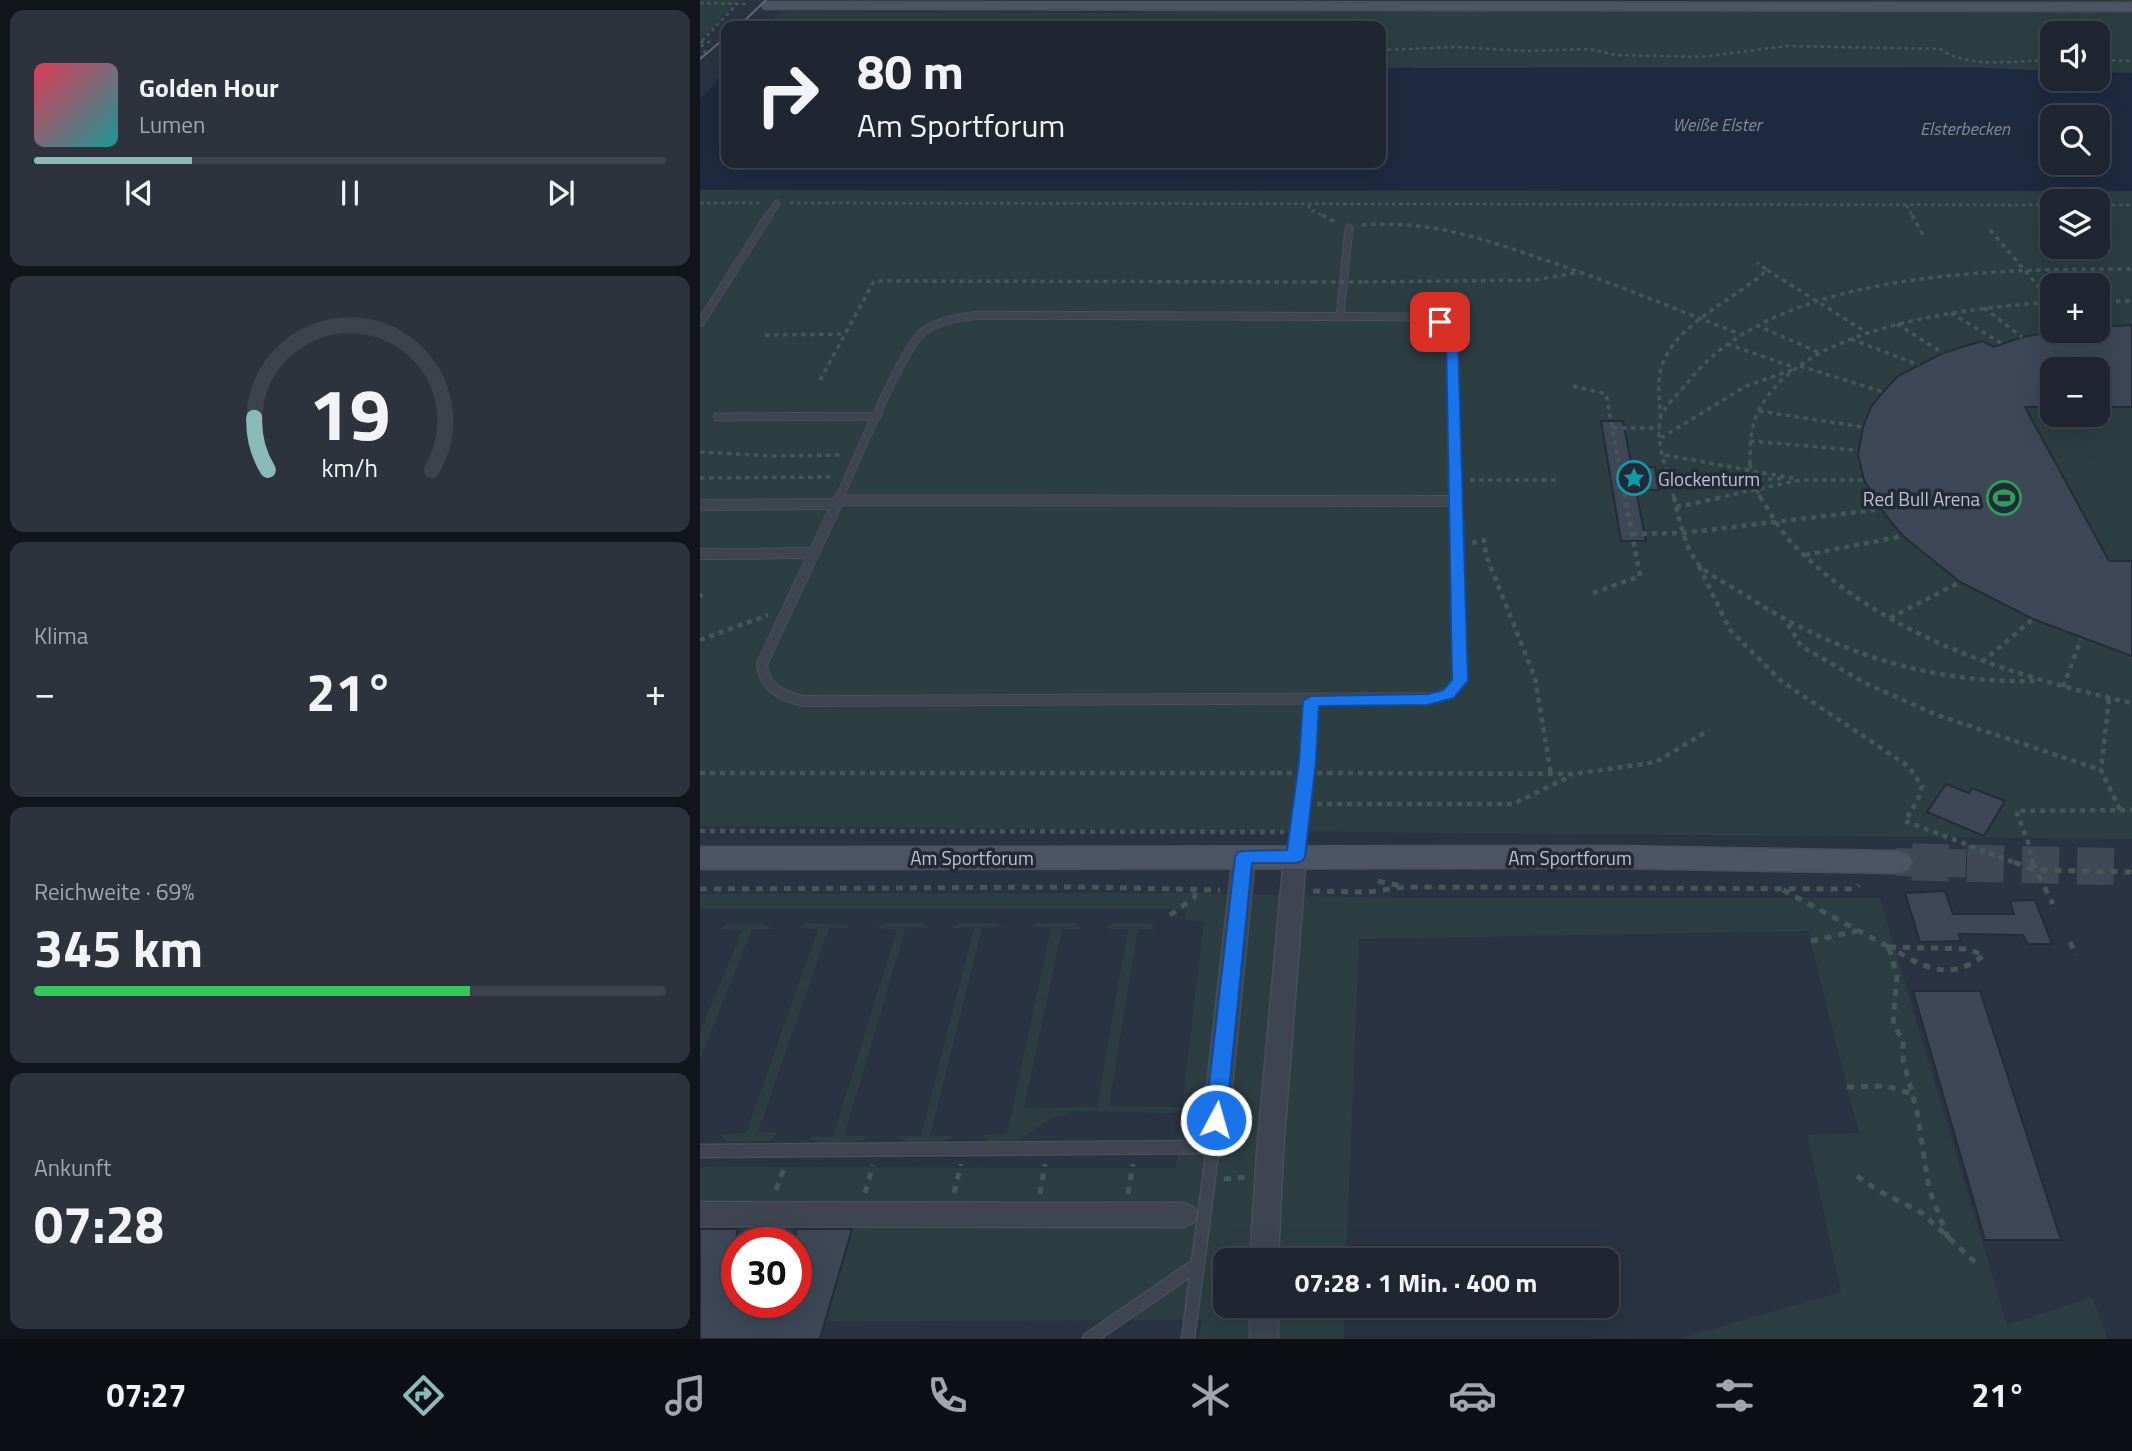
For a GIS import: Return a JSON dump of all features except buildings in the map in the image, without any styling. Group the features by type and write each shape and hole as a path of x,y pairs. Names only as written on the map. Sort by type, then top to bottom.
{"street":[{"path":"769,6 869,3 1834,3 2132,7"},
{"path":"1265,1248 1296,844"},
{"name":"Am Sportforum","path":"700,858 1244,857 1296,844 1617,857 1896,862"},
{"path":"1213,1147 1244,857"},
{"path":"700,1214 1184,1215"},
{"path":"1264,1318 1264,1339"}],"lane":[{"path":"700,323 777,203"},
{"path":"1340,316 1349,228"},
{"path":"980,315 1340,316 1422,317 1440,322 1450,330 1460,681 1449,694 1428,700 803,701 790,698 771,688 761,672 762,664 878,416 915,339 929,328 958,318 980,315"},
{"path":"717,417 878,416"},
{"path":"700,505 838,502 1456,501"},
{"path":"700,554 814,553"},
{"path":"1296,844 1311,701"},
{"path":"700,1150 1213,1147 1188,1339"},
{"path":"1089,1339 1198,1264"}],"path":[{"path":"721,21 741,0"},
{"path":"700,3 749,4"},
{"path":"701,42 721,21"},
{"path":"701,42 714,42"},
{"path":"700,59 705,54 701,42"},
{"path":"1386,50 1455,47 1528,51 1590,49 1616,55 1701,57 1787,46 1940,49 1952,58 1975,61 2040,60"},
{"path":"2110,60 2132,61"},
{"path":"700,203 2040,205"},
{"path":"1309,205 1309,209 1349,228 1368,223 1392,223 1462,232 1581,272 1741,334"},
{"path":"1906,205 1923,235"},
{"path":"2110,205 2132,205"},
{"path":"1990,230 2040,288"},
{"path":"1757,263 1867,332"},
{"path":"1660,418 1699,368 1727,344 1755,325 1818,302 1916,279 2023,269 2132,269"},
{"path":"1767,270 1675,340 1659,377 1660,438 1683,533 1730,630 1781,681 1908,766 1922,786 1918,800 1905,821 2034,870 2132,872"},
{"path":"820,380 874,281 1535,280 1581,272"},
{"path":"2110,301 2130,301 2132,307"},
{"path":"2040,303 1983,307 1896,324 1850,338 1820,353 1798,367 1774,390 1759,411 1750,441 1753,482 1773,522 1805,555 1861,601 1890,618 1933,642 1982,662 2038,681 2132,703"},
{"path":"1983,307 2022,337"},
{"path":"1950,313 2001,343"},
{"path":"1896,324 1941,351"},
{"path":"1755,325 1820,353"},
{"path":"765,335 845,334"},
{"path":"1850,338 1919,365"},
{"path":"1727,344 1883,392"},
{"path":"1660,438 1746,386 1798,367"},
{"path":"1573,386 1606,394 1640,576 1593,593"},
{"path":"1759,411 1863,428"},
{"path":"1613,428 1660,428"},
{"path":"1750,441 1854,450"},
{"path":"700,452 771,456 860,455"},
{"path":"1665,455 1801,480"},
{"path":"700,478 850,477"},
{"path":"1469,480 1560,480"},
{"path":"1669,480 1864,480"},
{"path":"1676,506 1801,480"},
{"path":"1632,534 1683,533 1875,510"},
{"path":"1805,555 1903,536"},
{"path":"1458,560 1474,540 1484,540 1486,555 1535,678 1551,775"},
{"path":"1699,565 1788,623 1860,655 1939,674 2002,682 2038,681"},
{"path":"1890,618 1960,582"},
{"path":"700,640 765,615"},
{"path":"1982,662 2031,621"},
{"path":"1788,623 1801,646 1865,684 1937,715 2101,770"},
{"path":"2063,687 2081,641"},
{"path":"2109,698 2101,770 2120,810"},
{"path":"700,773 1575,774 1656,762 1709,730"},
{"path":"1302,804 1513,804 1575,774"},
{"path":"2053,904 2034,870 2028,842 2016,811 2132,810"},
{"path":"700,831 1296,844"},
{"path":"700,889 1086,887"},
{"path":"1405,887 1782,889 1858,931 1932,970 1952,971 1974,964 1984,955 1968,949 1889,947"},
{"path":"1170,915 1194,898 1196,890"},
{"path":"1811,941 1858,931"},
{"path":"2070,942 2076,955"},
{"path":"1889,947 1897,977 1891,1014 1893,1030 1903,1040 1910,1093 1917,1111 1929,1189 1949,1240"},
{"path":"1847,1087 1880,1085 1896,1087 1910,1093"},
{"path":"1125,1215 1136,1148"},
{"path":"859,1214 878,1149"},
{"path":"949,1215 965,1149"},
{"path":"1036,1215 1047,1149"},
{"path":"767,1214 790,1150"},
{"path":"1208,1181 1269,1176"},
{"path":"1857,1176 1879,1191 1922,1213 1977,1264"}],"shaded area":[{"path":"700,0 739,0 700,41"},
{"path":"2132,0 2132,73 2110,72 2110,21 2040,21 2040,70 1966,67 1386,68 1386,21 771,21 776,15 787,12 1142,13 1147,7 1600,7"},
{"path":"700,190 2040,191 2040,259 2110,259 2110,191 2132,191 2132,839 700,826"},
{"path":"1186,893 1396,898 1880,898 2007,1325 2092,1297 2108,1339 1678,1339 1841,1292 1807,1135 1859,1133 1808,931 1359,939 1346,1248 1213,1248 1213,1318 1345,1318 1344,1339 1199,1339 1201,1320 825,1321 853,1225 700,1225 700,1167 1176,1168 1181,1110 1173,1113 1076,1111 1052,1118 1017,1141 988,1142 982,1135 1007,1134 1051,928 1032,927 1037,923 1076,923 1081,929 1062,929 1024,1108 1097,1107 1128,929 1107,929 1112,923 1150,923 1156,929 1138,929 1109,1106 1182,1107 1204,921 1185,920 1186,909 700,909 700,894"},
{"path":"805,923 843,924 851,928 829,928 758,1132 778,1133 770,1141 729,1142 724,1140 722,1134 746,1133 818,929 799,928"},
{"path":"885,923 924,923 928,928 906,928 844,1136 869,1136 857,1142 821,1143 809,1137 833,1137 897,929 875,928"},
{"path":"959,923 997,923 1004,927 982,928 930,1136 954,1136 933,1143 915,1143 895,1136 921,1136 974,928 952,928"},
{"path":"727,924 765,924 774,929 752,929 700,1059 700,1033 742,930 720,929"}],"water":[{"name":"Elsterbecken","path":"1966,67 2040,70 2040,91 2110,91 2110,72 2132,73 2132,191 700,190 700,85 720,83 700,82 721,71 721,168 1386,168 1386,68"}],"pier":[{"path":"700,64 721,64 721,74 717,82 700,99"}],"tunnel":[{"path":"1896,862 1995,864"},
{"path":"1912,862 2132,867"}],"tram line":[{"path":"744,21 766,0"},
{"path":"700,59 721,41"}],"place":[{"name":"Glockenturm","path":"1634,478"},
{"name":"Red Bull Arena","path":"2004,498"}],"route":[{"path":"1216,1120 1244,857 1296,857 1311,701 1428,700 1449,694 1460,681 1452,335 1447,326 1440,322"}],"water label":[{"name":"Weiße Elster","path":"1717,124"}]}
